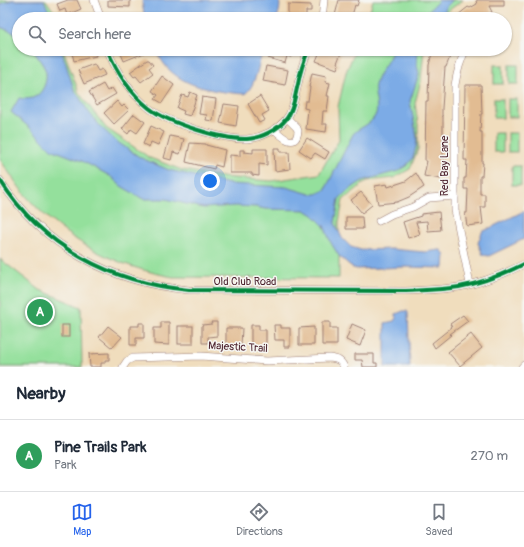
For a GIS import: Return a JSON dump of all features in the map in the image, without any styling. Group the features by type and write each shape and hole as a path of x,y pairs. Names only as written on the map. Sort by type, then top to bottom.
{"street":[{"path":"94,0 98,12"},
{"path":"323,12 324,0"},
{"path":"111,56 117,72 137,97 150,109 163,117 197,130 235,138 248,139 274,130 287,118 295,99 306,56"},
{"name":"Red Bay Lane","path":"463,56 457,70 455,85 455,196 457,223 470,284"},
{"path":"274,130 282,138 287,140 292,140 295,138 298,131 287,118"},
{"name":"Old Club Road","path":"0,180 14,200 37,225 66,248 101,268 122,277 169,288 190,290 403,291 447,288 470,284 488,279 524,264"},
{"path":"379,221 392,214 413,208 429,198 455,196"},
{"name":"Majestic Trail","path":"125,364 133,358 195,356 233,363 330,358 337,359 344,367"}],"green space":[{"path":"0,0 46,0 54,12 12,12 12,56 66,56 79,93 106,128 150,158 182,170 222,177 271,181 319,174 339,140 338,107 346,72 353,56 423,56 421,80 415,103 418,125 418,149 410,169 394,178 367,181 343,200 339,222 339,278 173,277 131,266 92,249 75,239 41,212 16,183 0,158"},
{"path":"373,0 463,0 447,12 370,12"},
{"path":"494,65 503,65 503,84 494,84"},
{"path":"509,65 518,65 518,84 509,84"},
{"path":"494,99 503,99 503,118 494,118"},
{"path":"508,99 517,99 517,117 508,117"},
{"path":"494,133 503,133 503,152 494,152"},
{"path":"508,133 517,133 517,152 508,152"},
{"path":"512,166 521,166 521,185 512,185"},
{"path":"0,259 40,290 81,307 82,367 0,367"}],"water":[{"path":"12,0 44,0 49,12 12,12 12,32 0,27 0,4"},
{"path":"143,0 279,0 280,7 279,12 144,12"},
{"path":"439,0 453,0 446,7 445,12 428,12"},
{"path":"37,56 63,56 74,89 88,111 101,127 116,141 141,158 169,170 230,184 286,187 310,194 316,194 325,190 353,134 370,122 375,116 377,109 375,93 376,80 390,56 418,56 419,74 410,101 417,138 413,158 406,166 398,171 362,181 346,192 339,199 335,223 342,238 351,247 361,250 391,249 425,252 441,250 445,255 444,268 353,268 339,256 331,243 324,226 313,215 305,210 265,209 235,206 203,208 166,199 143,199 121,186 110,176 84,162 51,149 11,112 19,98 29,99 39,94 46,82 45,69"},
{"path":"159,56 261,56 252,85 245,94 213,90 191,84 172,73"},
{"path":"524,211 524,239 489,256 483,255 478,243 482,232"},
{"path":"407,311 408,313 410,367 385,367 385,323 394,321 396,314"}],"building":[{"path":"68,0 77,0 81,9 74,12 66,12 65,9 60,11 57,4"},
{"path":"108,0 130,0 130,7 108,6"},
{"path":"339,0 359,0 357,6 355,5 353,12 336,12"},
{"path":"504,0 504,6 489,6 492,12 462,12 468,7 470,8 477,4 476,1"},
{"path":"288,4 311,5 311,11 288,12"},
{"path":"73,56 96,56 74,61"},
{"path":"122,56 136,56 124,61"},
{"path":"269,56 287,56 285,63 268,58"},
{"path":"318,56 340,56 337,63 339,64 337,69 316,61"},
{"path":"431,56 450,56 445,67 442,108 443,167 441,179 424,176 427,161 425,161 426,101 428,101 429,65"},
{"path":"149,60 153,65 149,68 153,73 141,82 130,72"},
{"path":"94,64 98,71 102,69 105,75 84,84 78,70"},
{"path":"266,66 288,70 285,85 263,81"},
{"path":"312,73 326,76 325,82 330,83 327,96 329,96 327,111 323,111 322,124 327,124 326,132 306,129 308,109 304,108 305,101 308,101"},
{"path":"162,76 174,85 162,103 155,99 158,95 152,91"},
{"path":"103,84 107,91 112,88 116,94 97,105 89,92"},
{"path":"465,85 481,85 482,114 480,132 482,132 483,163 482,176 480,176 480,194 485,194 485,207 481,207 483,224 467,226 465,213 467,213 468,189 464,189 467,160 464,160"},
{"path":"190,92 197,95 190,116 183,114 184,111 177,108 182,95 188,97"},
{"path":"260,96 269,111 262,115 265,120 259,123 248,104"},
{"path":"202,97 216,99 213,121 206,120 207,115 199,114"},
{"path":"117,101 122,107 124,105 129,110 114,124 104,113"},
{"path":"224,104 239,106 236,126 220,123"},
{"path":"134,114 145,122 137,133 131,129 128,134 122,129"},
{"path":"151,126 164,132 158,145 151,142 149,147 143,144"},
{"path":"170,136 184,139 180,154 173,152 171,160 164,158"},
{"path":"307,138 329,152 325,159 315,153 311,158 299,150"},
{"path":"190,143 206,144 225,150 222,167 215,165 214,169 186,162"},
{"path":"274,148 280,148 280,152 289,152 290,169 275,171"},
{"path":"253,149 267,149 267,165 259,164 259,176 252,175 252,173 230,173 230,155 240,156 240,150 253,153"},
{"path":"416,173 424,187 409,197 397,202 378,204 375,186 387,184 388,187 406,181"},
{"path":"361,192 372,205 362,213 351,200"},
{"path":"439,212 441,230 428,231 427,221 416,222 420,234 408,238 403,222 421,216 421,214"},
{"path":"346,217 362,217 363,229 346,229"},
{"path":"463,315 468,321 450,334 451,335 435,348 432,343 452,327 450,324"},
{"path":"161,322 169,322 169,345 154,344 154,328 161,328"},
{"path":"211,322 217,322 217,336 208,337 208,343 202,343 202,325 212,324"},
{"path":"322,322 330,322 330,328 337,328 337,345 322,345"},
{"path":"139,323 144,323 144,338 136,338 136,345 130,345 130,326 139,326"},
{"path":"352,324 366,330 360,346 346,340"},
{"path":"62,325 69,325 69,337 62,337"},
{"path":"251,325 259,325 259,330 266,330 266,347 251,348"},
{"path":"274,325 281,325 281,328 290,328 290,347 284,347 284,340 275,340"},
{"path":"108,326 122,337 112,348 99,337"},
{"path":"178,326 193,326 193,344 178,344"},
{"path":"314,327 314,345 299,345 299,328"},
{"path":"226,328 242,328 241,346 226,345"},
{"path":"471,334 482,348 460,366 448,352"},
{"path":"109,353 109,360 105,360 105,363 101,363 101,367 90,367 89,354"},
{"path":"355,354 374,354 374,363 377,363 377,367 363,367 362,360 355,360"}],"cycle path":[{"path":"110,56 119,74 130,89 142,102 158,114 196,130 237,139 258,137 269,133 287,118 293,106 301,71 306,56"},
{"path":"0,180 17,204 36,224 81,258 106,270 160,286 189,290 431,290 459,287 484,281 524,264"}],"place":[{"name":"Pine Trails Park","path":"40,312"}]}
